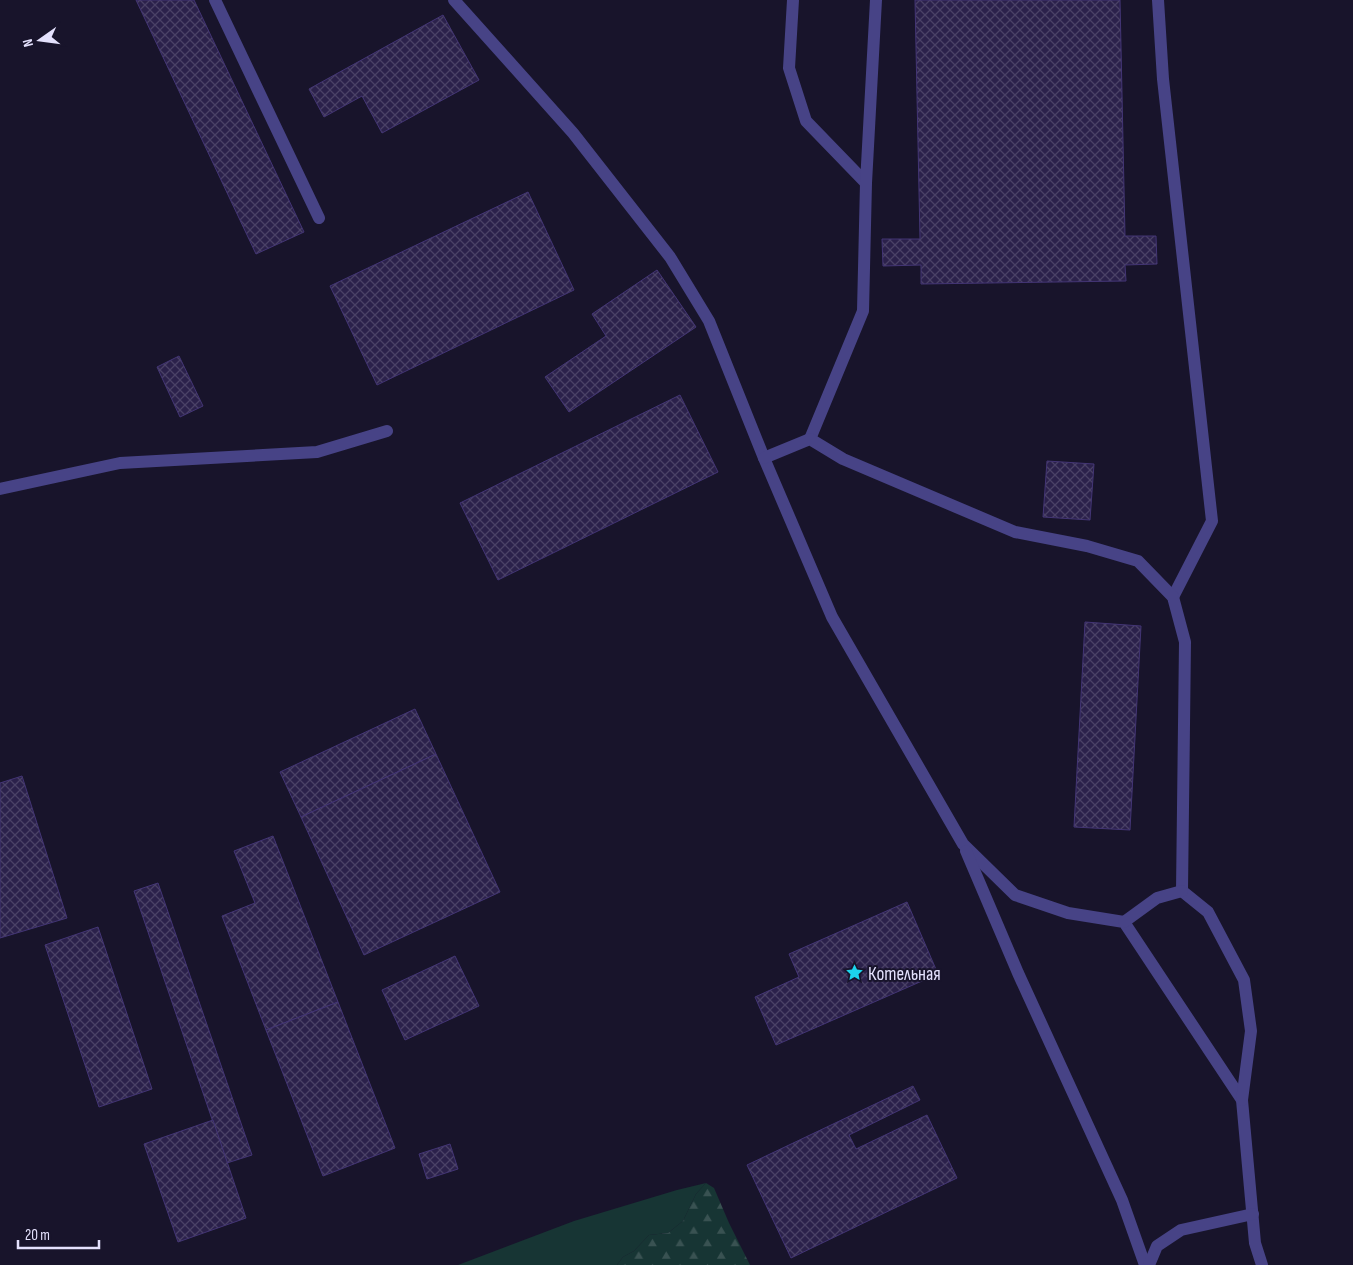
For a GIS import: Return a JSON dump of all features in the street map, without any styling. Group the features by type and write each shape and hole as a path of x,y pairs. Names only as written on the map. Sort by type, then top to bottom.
{"lane":[{"path":"215,0 319,218"},
{"path":"454,0 573,133 670,256 710,321 764,458 832,617 963,844 1018,973 1122,1200 1147,1265"},
{"path":"792,0 788,68 806,121 866,183"},
{"path":"764,458 810,439 863,311 866,183 876,0"},
{"path":"1158,0 1163,80 1212,521 1173,597"},
{"path":"0,489 120,463 318,452 387,431"},
{"path":"810,439 844,459 1015,532 1086,546 1138,561 1173,597 1185,642 1182,891"},
{"path":"963,844 1015,895 1068,913 1124,922 1157,898 1182,891"},
{"path":"1182,891 1208,912 1244,980 1251,1031 1242,1100 1255,1243 1262,1265"},
{"path":"1124,922 1242,1100"},
{"path":"1147,1265 1157,1246 1181,1230 1253,1214"}],"green space":[{"path":"706,1183 696,1194 683,1221 668,1233 649,1235 634,1251 623,1257 617,1265 458,1265 574,1221"},
{"path":"706,1183 714,1188 750,1265 617,1265 623,1257 634,1251 649,1235 668,1233 683,1221 696,1194"}],"building":[{"path":"136,0 194,0 304,232 256,254"},
{"path":"915,0 1120,0 1125,236 1156,236 1157,264 1125,265 1126,281 921,284 921,265 883,266 882,239 920,239"},
{"path":"443,15 479,80 382,133 362,96 324,117 309,89"},
{"path":"528,192 574,290 377,385 330,286"},
{"path":"657,270 696,327 569,412 545,377 606,336 592,314"},
{"path":"179,356 203,406 180,417 157,367"},
{"path":"680,395 718,472 498,580 460,503"},
{"path":"1047,461 1094,464 1090,520 1043,517"},
{"path":"1085,622 1141,626 1130,830 1074,827"},
{"path":"415,709 436,754 301,817 280,772"},
{"path":"436,754 500,892 364,955 301,817"},
{"path":"22,776 67,918 0,938 0,783"},
{"path":"273,836 338,1002 266,1030 222,916 255,903 234,851"},
{"path":"158,883 252,1155 227,1163 134,891"},
{"path":"907,902 938,974 776,1045 755,997 799,977 789,954"},
{"path":"98,927 152,1089 99,1107 45,945"},
{"path":"455,956 479,1006 405,1040 382,990"},
{"path":"338,1002 395,1148 323,1176 266,1030"},
{"path":"913,1086 920,1100 849,1135 856,1149 927,1115 957,1178 791,1258 747,1165"},
{"path":"213,1120 246,1218 178,1242 144,1144"},
{"path":"450,1144 458,1169 427,1179 419,1154"}],"place":[{"name":"Котельная","path":"854,973"}]}
